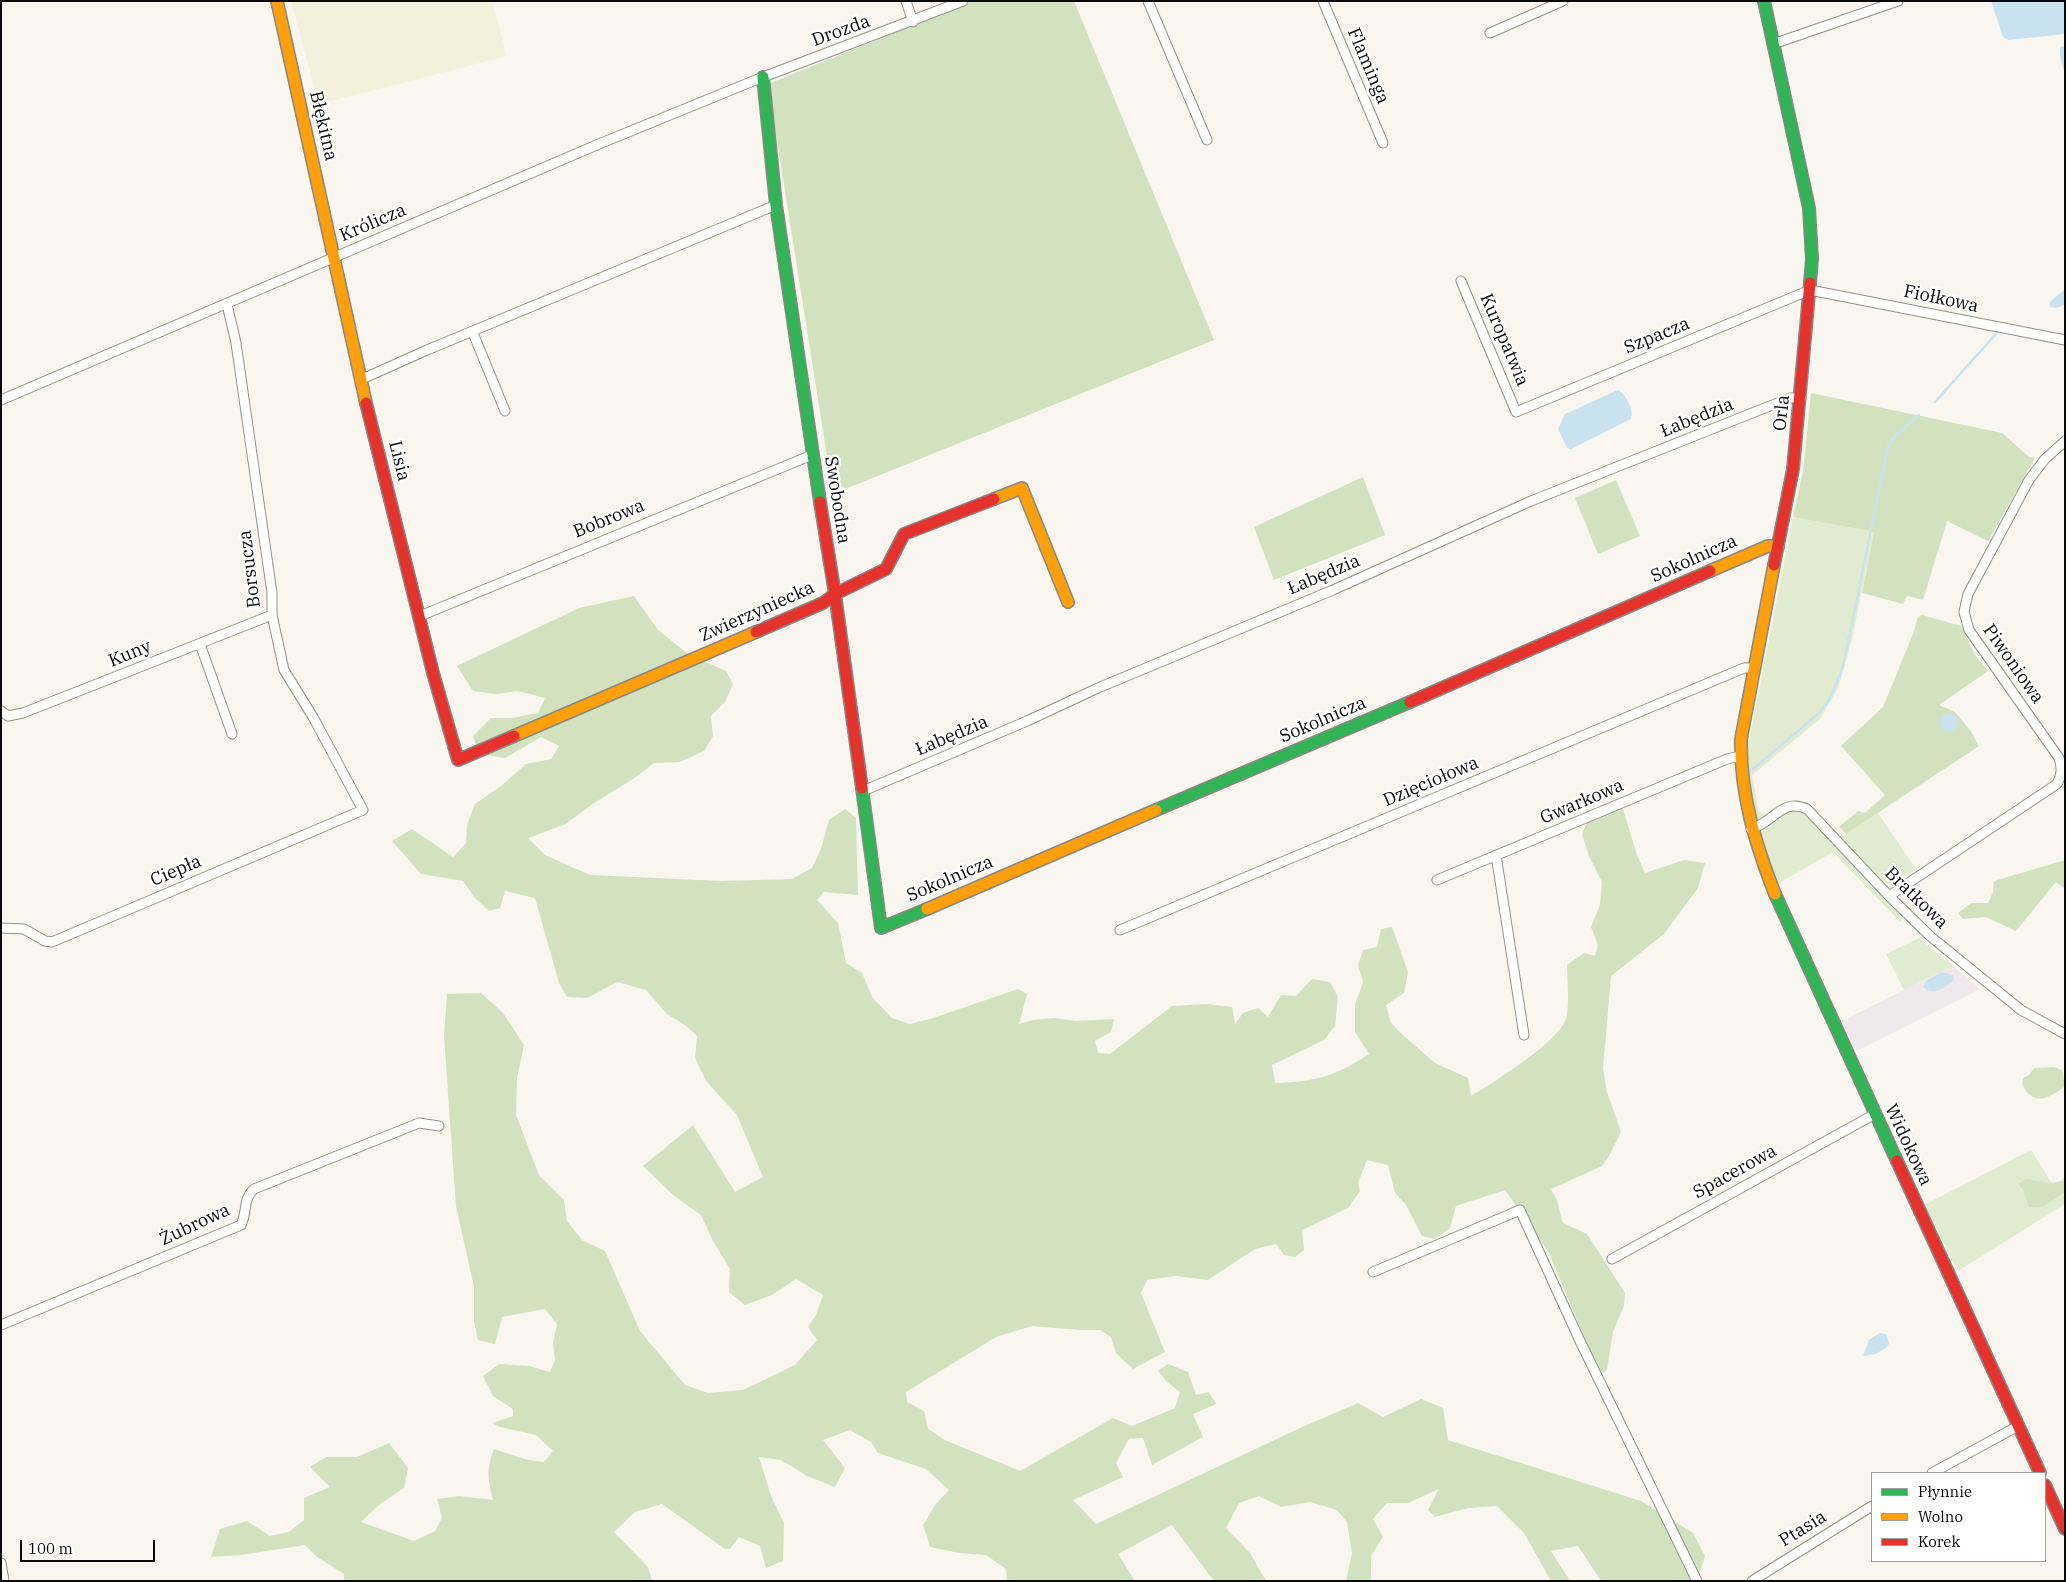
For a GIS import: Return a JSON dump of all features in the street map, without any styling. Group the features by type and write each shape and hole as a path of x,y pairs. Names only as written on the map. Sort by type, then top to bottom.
{"street":[{"name":"Błękitna","path":"277,1 334,258"},
{"path":"906,1 913,22"},
{"name":"Drozda","path":"761,78 913,22 964,1"},
{"path":"1148,1 1207,140"},
{"name":"Flaminga","path":"1323,1 1383,143"},
{"path":"1490,33 1562,1"},
{"name":"Orla","path":"1751,829 1743,792 1740,756 1754,668 1793,469 1801,398 1812,246 1809,208 1764,1"},
{"path":"1773,44 1898,1"},
{"name":"Królicza","path":"1,400 599,144 761,78"},
{"name":"Swobodna","path":"761,78 776,205 812,455 835,594 881,928"},
{"path":"360,380 427,350 473,333 776,205"},
{"name":"Lisia","path":"334,258 360,380 433,673"},
{"name":"Kuropatwia","path":"1461,281 1516,412"},
{"name":"Fiołkowa","path":"1810,290 2065,340"},
{"name":"Szpacza","path":"1516,412 1810,290"},
{"name":"Borsucza","path":"227,304 238,360 272,593 272,615 284,670 313,717 363,810"},
{"path":"473,333 505,411"},
{"name":"Łabędzia","path":"863,791 1027,721 1107,684 1333,590 1531,501 1790,398 1801,398"},
{"name":"Piwoniowa","path":"1889,896 2057,784 2060,780 2062,772 2058,758 1969,630 1964,612 1968,594 2029,480 2045,459 2065,441"},
{"name":"Bobrowa","path":"420,616 812,455"},
{"name":"Zwierzyniecka","path":"433,673 458,760 823,603 835,594 886,569 904,534 1022,488 1068,602"},
{"name":"Sokolnicza","path":"881,928 1426,695 1768,546 1778,547"},
{"name":"Kuny","path":"1,711 8,716 23,713 272,615"},
{"path":"200,644 232,734"},
{"name":"Dzięciołowa","path":"1120,930 1744,668 1754,668"},
{"name":"Gwarkowa","path":"1437,880 1727,758 1740,756"},
{"name":"Bratkowa","path":"1751,829 1762,826 1782,809 1798,805 1807,810 1930,936 2021,1010 2065,1034"},
{"name":"Ciepła","path":"1,928 24,929 45,941 52,942 363,810"},
{"name":"Widokowa","path":"1751,829 1785,917 2040,1472"},
{"path":"1496,855 1524,1035"},
{"name":"Spacerowa","path":"1612,1259 1875,1114"},
{"name":"Żubrowa","path":"1,1325 241,1225 244,1219 248,1195 254,1189 419,1123 439,1126"},
{"path":"1374,1272 1520,1210 1580,1341 1697,1581"},
{"path":"1934,1472 2018,1426"},
{"path":"2046,1487 2065,1529"},
{"name":"Ptasia","path":"1752,1581 1871,1507"},
{"path":"1,1564 4,1581"}],"shaded area":[{"path":"291,1 492,1 507,56 319,104"},
{"path":"1953,966 1980,989 1856,1051 1842,1021"}],"green space":[{"path":"973,1 1074,1 1214,340 833,494 768,84"},
{"path":"1811,393 2002,433 2029,457 2035,458 1988,541 1947,521 1923,600 1907,596 1903,604 1862,593 1874,532 1793,517 1803,471"},
{"path":"1363,477 1385,535 1274,580 1254,527"},
{"path":"1616,480 1640,536 1598,554 1575,498"},
{"path":"1793,517 1874,532 1852,639 1838,688 1820,719 1752,775 1759,812 1767,815 1759,824 1750,804 1747,758"},
{"path":"634,596 658,630 688,654 726,671 733,684 725,702 711,716 713,736 704,751 680,762 654,763 566,824 528,838 545,855 590,875 721,881 792,879 812,868 821,849 829,820 845,809 856,818 858,895 824,892 817,900 838,923 846,963 862,973 872,997 892,1018 910,1024 1018,989 1027,994 1019,1024 1033,1020 1054,1018 1076,1021 1114,1019 1111,1032 1095,1041 1098,1053 1110,1054 1172,1006 1206,1004 1232,1007 1235,1024 1243,1013 1258,1008 1268,1017 1281,995 1296,996 1312,979 1330,982 1338,997 1335,1026 1324,1040 1272,1065 1275,1083 1314,1079 1346,1068 1369,1054 1355,1032 1355,1005 1363,982 1358,965 1363,950 1377,947 1381,929 1392,927 1408,972 1404,993 1386,1005 1391,1023 1435,1063 1468,1078 1471,1096 1524,1061 1560,1029 1567,1014 1567,965 1584,953 1595,956 1598,945 1591,927 1600,905 1602,882 1589,856 1582,834 1589,818 1622,806 1637,855 1645,873 1684,860 1705,863 1698,888 1664,934 1611,976 1603,1069 1607,1092 1621,1132 1602,1166 1551,1189 1557,1200 1563,1223 1587,1234 1625,1293 1624,1306 1613,1332 1607,1370 1600,1375 1549,1253 1505,1190 1456,1206 1450,1228 1435,1239 1422,1236 1406,1205 1395,1193 1388,1165 1367,1160 1358,1183 1360,1191 1348,1208 1302,1230 1304,1250 1295,1257 1284,1255 1276,1244 1255,1249 1208,1280 1176,1276 1147,1280 1141,1293 1165,1352 1133,1369 1116,1353 1111,1337 1100,1330 1032,1326 996,1337 906,1392 907,1402 924,1411 928,1429 945,1440 1020,1471 1113,1418 1132,1426 1175,1408 1180,1392 1167,1382 1158,1371 1168,1364 1188,1372 1196,1395 1209,1392 1216,1404 1193,1414 1203,1437 1152,1465 1143,1438 1129,1439 1116,1463 1123,1477 1073,1500 1096,1524 1300,1428 1358,1403 1383,1417 1421,1399 1443,1408 1448,1440 1641,1501 1693,1533 1705,1556 1697,1581 1601,1581 1578,1546 1551,1551 1570,1581 1551,1581 1524,1533 1497,1506 1468,1508 1435,1517 1428,1510 1439,1489 1408,1503 1387,1503 1373,1519 1383,1537 1371,1556 1371,1581 1346,1581 1352,1553 1347,1522 1337,1510 1310,1502 1281,1507 1259,1496 1239,1503 1226,1528 1250,1553 1266,1581 1214,1581 1172,1525 1118,1554 1135,1581 1007,1581 1006,1569 986,1555 959,1553 930,1547 923,1525 935,1505 949,1490 926,1469 878,1453 871,1442 850,1430 823,1440 845,1468 835,1487 807,1476 781,1460 759,1457 771,1496 784,1523 783,1561 766,1568 760,1546 739,1537 730,1549 725,1549 662,1504 635,1512 614,1532 648,1567 652,1581 344,1581 344,1574 317,1557 305,1545 241,1555 211,1557 220,1529 247,1521 270,1536 289,1532 304,1520 304,1498 330,1487 310,1467 326,1457 357,1457 389,1443 408,1468 404,1488 380,1504 361,1522 414,1541 435,1531 442,1518 437,1499 459,1496 493,1500 489,1474 494,1449 528,1460 544,1462 553,1451 536,1435 500,1427 492,1423 513,1416 513,1409 493,1396 483,1376 499,1364 529,1366 550,1372 555,1360 553,1343 557,1324 545,1309 502,1317 495,1344 478,1340 474,1322 474,1287 456,1206 444,1036 447,994 481,993 503,1013 524,1045 517,1078 516,1115 539,1175 564,1200 567,1221 582,1240 605,1251 640,1331 685,1385 708,1393 743,1390 795,1365 817,1340 808,1327 816,1315 823,1295 796,1279 772,1295 745,1305 729,1292 730,1269 713,1241 701,1215 673,1195 643,1166 693,1125 735,1192 763,1177 737,1115 706,1081 695,1058 697,1036 685,1025 667,1014 646,990 617,982 587,998 567,997 559,983 535,898 505,891 500,908 489,911 475,898 463,881 421,874 392,841 412,829 453,857 466,843 467,825 475,804 501,786 526,764 551,759 559,746 541,737 505,758 478,754 473,736 491,718 512,718 538,713 545,698 517,691 496,694 473,691 457,666 579,608"},
{"path":"1922,615 1961,626 1975,655 1988,671 1939,705 1955,712 1970,730 1979,746 1846,834 1839,827 1858,811 1865,813 1885,795 1841,746 1883,707 1913,634 1918,617"},
{"path":"1801,809 1838,850 1904,916 1900,922 1833,852 1777,884 1759,833 1787,811"},
{"path":"1878,813 1916,869 1894,884 1883,883 1840,838"},
{"path":"2065,860 2065,889 2056,882 2016,931 1986,917 1963,919 1958,913 1971,903 1988,903 1993,892 1994,881"},
{"path":"1919,938 1953,966 1904,990 1886,954"},
{"path":"2054,1067 2062,1070 2065,1086 2047,1097 2041,1098 2036,1098 2026,1091 2022,1083 2023,1078 2029,1075 2034,1068"},
{"path":"2031,1150 2053,1185 2065,1178 2065,1204 1958,1271 1924,1205"},
{"path":"2027,1179 2050,1183 2065,1181 2065,1192 2042,1207 2029,1207 2024,1191 2018,1184"}],"water":[{"path":"1991,1 2065,1 2065,34 2008,40 2003,37"},
{"path":"2065,46 2065,75 2060,56 2060,47"},
{"path":"2065,289 2065,305 2056,308 2050,307 2050,302"},
{"path":"1618,390 1629,403 1631,419 1571,449 1567,448 1558,429 1565,414"},
{"path":"1949,714 1955,717 1958,723 1955,729 1949,732 1943,729 1940,723 1943,717"},
{"path":"1942,972 1953,975 1954,980 1935,991 1927,990 1923,987 1927,980"},
{"path":"1880,1333 1886,1334 1889,1344 1886,1348 1875,1354 1863,1356 1869,1340"}],"waterway":[{"path":"1935,402 1996,334"},
{"path":"1752,770 1819,713 1830,698 1843,667 1888,446 1892,439 1919,415"}],"traffic: fast":[{"path":"1764,1 1809,208 1812,259 1810,283"},
{"path":"763,77 776,205 820,502"},
{"path":"1156,810 1410,702"},
{"path":"862,788 881,928 927,909"},
{"path":"1775,894 1897,1161"}],"traffic: slow":[{"path":"277,1 366,403"},
{"path":"994,499 1022,488 1068,602"},
{"path":"1710,571 1768,546 1778,547"},
{"path":"1774,565 1741,739 1741,759 1750,818 1775,894"},
{"path":"514,736 756,632"},
{"path":"927,909 1156,810"}],"traffic: jam":[{"path":"1774,565 1793,469 1810,283"},
{"path":"366,403 433,673 458,760 514,736"},
{"path":"756,632 823,603 835,594 886,569 904,534 994,499"},
{"path":"820,502 862,788"},
{"path":"1410,702 1710,571"},
{"path":"1897,1161 2040,1472"},
{"path":"2046,1487 2065,1529"}]}
